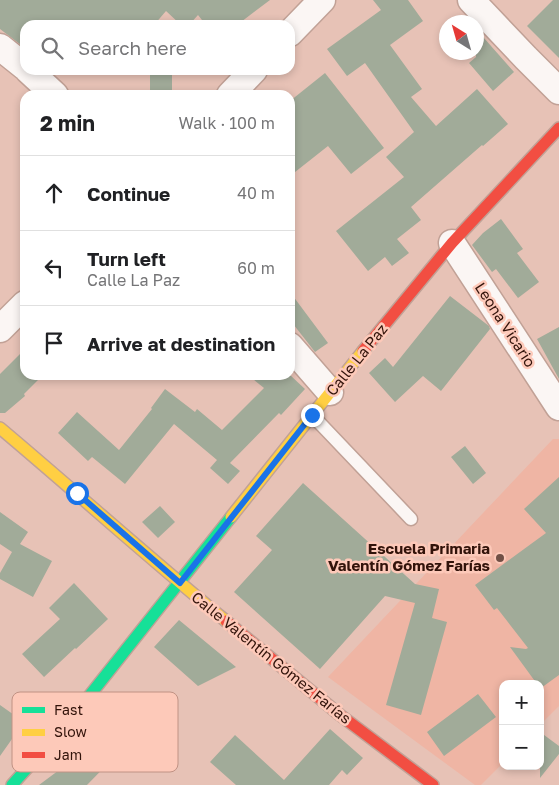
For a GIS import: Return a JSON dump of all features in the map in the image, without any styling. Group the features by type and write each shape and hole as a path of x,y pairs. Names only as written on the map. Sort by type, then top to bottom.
{"street":[{"path":"295,28 322,0"},
{"path":"471,0 559,91"},
{"path":"0,47 20,63"},
{"path":"33,75 50,90"},
{"path":"235,90 249,75"},
{"name":"Calle La Paz","path":"93,692 330,392 452,242 559,128"},
{"name":"Leona Vicario","path":"452,242 559,407"},
{"path":"0,329 20,309"},
{"path":"295,352 330,392"},
{"name":"Calle Valentín Gómez Farías","path":"0,428 180,583 340,715 433,785"},
{"name":"Calle La Paz","path":"12,785 24,772"}],"lane":[{"path":"312,415 410,519"}],"shaded area":[{"name":"Escuela Primaria Valentín Gómez Farías","path":"553,439 559,439 559,706 544,721 544,680 499,680 499,767 481,785 475,785 328,677"}],"building":[{"path":"0,0 270,0 244,20 202,20 198,15 194,20 176,20 166,11 158,20 20,20 20,44 0,29"},
{"path":"373,0 408,0 423,21 390,45 422,89 411,97 436,126 477,89 508,124 411,207 421,220 397,239 409,253 392,266 385,257 368,271 336,231 404,177 386,157 414,132 365,63 347,76 327,49 381,10"},
{"path":"553,0 559,0 559,58 527,26"},
{"path":"484,38 514,72 493,91 469,63 472,60 484,60"},
{"path":"325,73 384,148 351,174 328,146 295,172 295,97"},
{"path":"150,75 172,75 172,90 150,90"},
{"path":"501,219 523,249 517,253 539,282 518,298 496,269 492,272 472,245 483,233"},
{"path":"450,296 489,326 490,329 441,391 423,376 395,402 369,373 385,358 393,367"},
{"path":"295,299 328,343 315,352 295,326"},
{"path":"559,327 559,379 537,339"},
{"path":"20,354 20,380 38,380 24,394 25,396 5,413 0,413 0,374"},
{"path":"254,380 295,380 305,389 281,415 279,413 230,463 240,471 228,484 210,468 217,460 174,424 125,484 92,457 88,461 58,433 77,412 119,450 152,409 165,389 195,412 197,409 222,430 264,388"},
{"path":"465,446 486,473 473,484 451,457"},
{"path":"559,477 559,675 544,686 544,680 534,680 510,647 528,648 497,608 494,610 475,585 546,533 524,509"},
{"path":"303,483 415,584 439,589 432,618 447,622 421,715 386,705 415,603 385,596 320,669 234,592 272,550 256,536"},
{"path":"160,506 175,522 158,538 142,522"},
{"path":"0,512 28,532 20,544 52,561 33,597 0,579 0,573 12,552 0,544"},
{"path":"74,583 108,619 44,677 22,654 60,619 49,608"},
{"path":"179,620 236,667 198,686 154,647"},
{"path":"478,694 496,717 444,756 427,732"},
{"path":"0,705 12,714 12,739 0,756"},
{"path":"330,729 363,758 347,775 342,770 329,785 236,785 210,762 235,735 284,780"},
{"path":"544,735 559,746 559,754 540,778 540,770 544,770"},
{"path":"56,772 100,772 87,785 39,785"}],"traffic: fast":[{"path":"92,692 231,517"},
{"path":"12,785 24,772"}],"traffic: slow":[{"path":"231,517 363,351"},
{"path":"0,428 226,621"}],"traffic: jam":[{"path":"363,351 452,243 559,128"},
{"path":"226,621 340,715 433,785"}],"place":[{"name":"Escuela Primaria Valentín Gómez Farías","path":"500,558"}],"route":[{"path":"77,493 180,583 312,415"}]}
